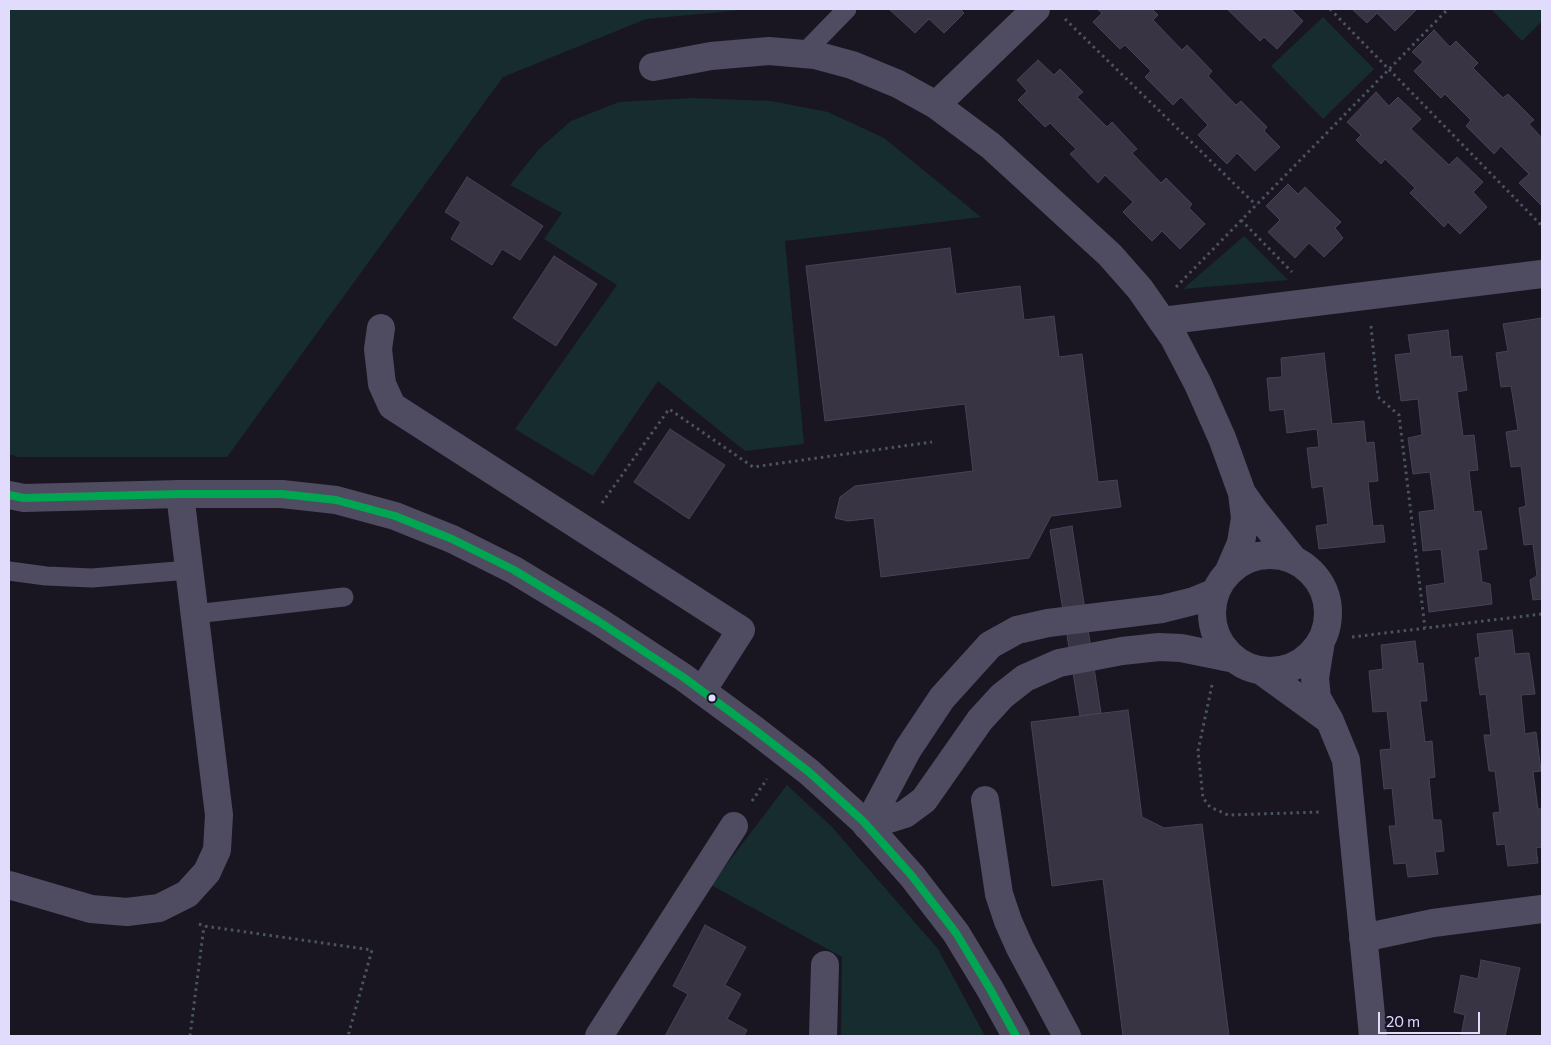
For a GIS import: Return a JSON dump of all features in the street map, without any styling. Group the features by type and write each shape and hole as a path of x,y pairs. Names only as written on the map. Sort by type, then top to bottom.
{"street":[{"path":"936,105 1036,9"},
{"path":"653,67 721,55 769,51 815,55 852,65 898,84 936,105 991,146 1110,255 1140,289 1174,338 1198,384 1222,438 1242,493 1245,518 1241,544 1213,600 1214,628 1219,641 1230,655 1228,657"},
{"path":"1158,315 1321,302 1542,274"},
{"path":"380,328 378,349 382,384 392,406 741,630 702,691"},
{"path":"1242,493 1294,560 1310,571 1321,586 1327,604 1327,623 1321,641 1315,678 1317,698 1330,721 1346,760 1372,1036"},
{"path":"9,885 91,909 127,912 159,908 187,894 207,872 217,850 219,815 180,494"},
{"path":"9,495 24,498 180,494 282,494 336,500 395,516 452,538 514,570 598,621 702,691 809,772 867,826 912,876 956,934 1016,1036"},
{"path":"867,826 908,749 942,698 990,645 1017,630 1040,625 1162,609 1194,601 1222,583 1241,563 1256,557 1275,556 1294,560"},
{"path":"867,826 905,814 924,800 980,720 1002,696 1025,678 1059,664 1122,651 1159,647 1181,648 1228,657 1243,665 1260,670 1277,671 1293,667 1309,656 1321,641"},
{"path":"1260,670 1330,721"},
{"path":"984,800 999,894 1008,921 1020,948 1067,1036"},
{"path":"600,1036 734,826"},
{"path":"1363,938 1433,923 1542,909"},
{"path":"823,1036 826,965"}],"lane":[{"path":"803,54 847,9"},
{"path":"9,571 46,576 92,578 189,570"},
{"path":"194,614 344,598"}],"path":[{"path":"1330,9 1542,226"},
{"path":"1158,315 1241,220 1448,9"},
{"path":"1062,16 1256,205"},
{"path":"1241,220 1321,302"},
{"path":"1369,296 1378,397 1399,415 1425,628"},
{"path":"584,529 669,409 753,467 932,442"},
{"path":"1321,641 1542,614 1542,618"},
{"path":"1228,657 1203,721 1198,750 1203,798 1210,807 1228,815 1351,811"},
{"path":"159,908 204,926 372,950 348,1036"},
{"path":"190,1036 204,926"}],"green space":[{"path":"9,9 753,9 646,19 503,77 227,457 18,457 9,454"},
{"path":"1491,9 1542,9 1542,21 1522,41"},
{"path":"1323,17 1374,69 1323,119 1271,66"},
{"path":"692,98 771,101 828,112 884,138 981,217 785,241 804,444 745,451 658,381 593,476 515,429 617,285 544,239 562,213 510,185 539,149 571,121 619,102"},
{"path":"1244,236 1288,280 1183,289"},
{"path":"787,785 832,827 938,949 985,1036 841,1036 842,957 711,885"}],"building":[{"path":"889,9 960,9 964,13 944,33 929,19 915,33"},
{"path":"1097,9 1152,9 1158,15 1153,20 1182,50 1187,45 1212,71 1208,76 1236,105 1241,101 1267,127 1264,131 1280,147 1255,171 1237,153 1227,164 1198,135 1208,125 1181,97 1173,105 1145,77 1151,71 1125,45 1120,49 1093,22 1102,13"},
{"path":"1227,9 1291,9 1303,21 1277,49 1264,37 1260,41"},
{"path":"1352,9 1417,9 1395,31 1377,13 1367,23"},
{"path":"1434,30 1450,47 1456,41 1478,63 1473,68 1503,98 1508,94 1534,120 1529,124 1542,138 1542,206 1519,183 1529,174 1501,146 1494,154 1466,126 1471,120 1445,94 1441,98 1414,71 1423,62 1412,52"},
{"path":"1038,60 1054,75 1060,69 1083,92 1077,97 1107,127 1112,122 1137,149 1132,153 1161,183 1166,178 1192,204 1189,208 1205,224 1180,249 1162,231 1152,241 1123,212 1133,202 1105,175 1098,183 1070,154 1076,149 1050,123 1045,127 1018,100 1027,91 1017,80"},
{"path":"1376,92 1389,106 1398,97 1421,119 1411,129 1449,165 1457,157 1483,182 1473,192 1487,207 1460,234 1448,222 1444,227 1410,193 1415,188 1385,159 1381,164 1356,140 1361,135 1347,122"},
{"path":"467,177 543,226 520,260 502,249 492,265 451,239 461,222 445,212"},
{"path":"1288,184 1298,194 1305,187 1341,222 1335,228 1343,238 1324,257 1309,243 1295,258 1268,232 1280,220 1266,206"},
{"path":"950,248 956,294 1020,286 1024,320 1054,316 1059,357 1082,354 1098,482 1117,480 1121,507 1051,516 1029,558 881,577 874,518 848,521 835,518 840,497 855,486 973,471 965,404 825,421 806,266"},
{"path":"554,256 597,284 556,346 513,318"},
{"path":"1542,318 1542,599 1533,600 1530,580 1537,576 1533,544 1524,545 1519,508 1526,506 1521,466 1511,467 1506,432 1518,430 1511,386 1501,387 1496,353 1508,351 1503,324"},
{"path":"1448,330 1451,357 1462,356 1467,390 1457,392 1463,436 1474,435 1478,470 1469,471 1474,512 1481,511 1487,549 1478,550 1482,582 1490,584 1492,604 1429,612 1426,586 1445,583 1441,549 1423,551 1419,512 1435,510 1430,472 1413,474 1408,438 1422,435 1418,399 1401,401 1395,355 1411,353 1408,335"},
{"path":"1324,353 1332,424 1364,421 1366,443 1374,442 1378,481 1368,482 1373,526 1383,525 1385,542 1319,549 1316,526 1328,524 1323,486 1312,488 1307,448 1319,447 1317,429 1287,433 1284,409 1270,411 1267,378 1282,377 1281,358"},
{"path":"670,429 725,465 689,519 634,482"},
{"path":"1072,526 1101,713 1080,716 1050,530"},
{"path":"1512,630 1515,654 1529,653 1535,694 1521,695 1525,734 1536,732 1541,771 1533,772 1538,809 1542,809 1542,847 1536,848 1538,863 1508,866 1505,844 1497,845 1493,813 1500,812 1495,771 1489,771 1484,735 1491,735 1486,694 1480,695 1475,658 1480,657 1477,634"},
{"path":"1415,641 1418,664 1423,663 1427,701 1420,701 1425,742 1432,741 1435,777 1429,778 1433,820 1441,820 1444,851 1435,852 1438,874 1408,877 1406,863 1394,864 1389,826 1396,826 1392,788 1384,789 1380,750 1391,749 1387,711 1373,712 1369,671 1383,669 1381,645"},
{"path":"1128,710 1142,817 1164,828 1202,824 1229,1036 1123,1036 1103,879 1052,886 1031,722"},
{"path":"705,925 746,947 725,985 741,994 727,1019 747,1030 744,1036 665,1036 688,994 673,986"},
{"path":"1481,960 1520,968 1505,1036 1461,1036 1465,1015 1454,1012 1461,975 1478,979"}],"transit line":[{"path":"9,495 24,498 180,494 282,494 336,500 395,516 452,539 514,570 598,621 683,677 809,772 863,821 912,876 956,933 1016,1036"}]}
